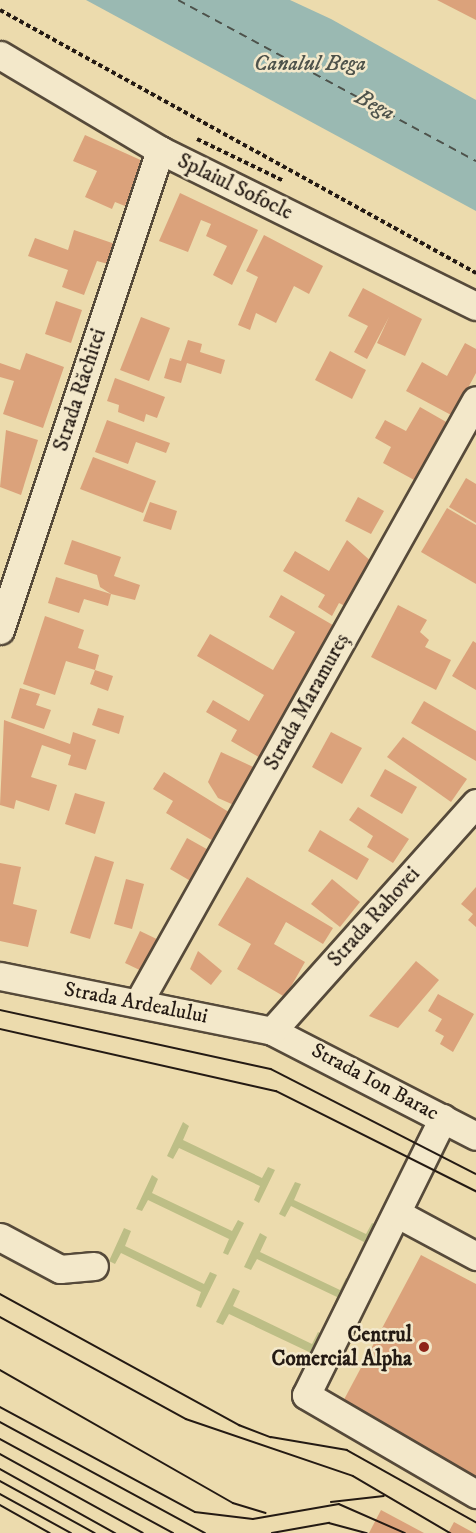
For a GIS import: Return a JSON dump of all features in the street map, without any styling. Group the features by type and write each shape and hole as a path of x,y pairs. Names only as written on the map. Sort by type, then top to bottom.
{"street":[{"name":"Splaiul Sofocle","path":"0,55 160,150 476,306"},
{"name":"Strada Răchitei","path":"0,630 160,150"},
{"name":"Strada Maramureș","path":"138,1003 476,400"},
{"name":"Strada Rahovei","path":"272,1032 476,803"},
{"name":"Strada Ardealului","path":"0,976 272,1032"},
{"name":"Strada Ion Barac","path":"272,1032 476,1136"},
{"path":"443,1118 398,1214 306,1395 476,1494"},
{"path":"398,1214 476,1256"},
{"path":"0,1237 60,1269 94,1266"}],"path":[{"path":"0,10 476,273"}],"green space":[{"path":"183,1122 189,1126 183,1140 262,1178 268,1167 275,1170 259,1203 254,1200 260,1186 179,1148 173,1159 167,1156"},
{"path":"152,1175 158,1179 152,1193 232,1231 238,1220 244,1223 228,1255 223,1253 229,1239 148,1200 142,1211 136,1209"},
{"path":"295,1182 301,1184 294,1200 366,1234 372,1223 379,1226 363,1259 358,1256 364,1242 291,1206 285,1217 279,1214"},
{"path":"124,1228 131,1231 125,1246 204,1284 210,1272 217,1275 201,1308 196,1306 201,1292 121,1253 115,1264 109,1261"},
{"path":"260,1233 267,1237 260,1252 340,1290 346,1278 352,1281 337,1314 331,1311 337,1297 257,1259 251,1270 244,1267"},
{"path":"233,1288 240,1291 233,1306 312,1344 318,1332 325,1336 309,1369 303,1366 309,1352 229,1314 223,1325 216,1322"}],"water":[{"name":"Canalul Bega","path":"86,0 290,0 331,19 476,100 476,211"}],"building":[{"path":"437,0 476,0 476,20"},
{"path":"85,135 145,162 125,206 115,202 112,209 85,197 97,171 73,161"},
{"path":"180,193 258,230 232,285 213,275 227,246 206,236 211,224 201,220 188,252 159,241"},
{"path":"74,230 115,244 108,264 97,261 84,295 62,287 68,270 28,256 35,238 68,250"},
{"path":"264,235 323,266 309,294 294,286 276,323 256,313 250,330 238,325 258,277 246,271"},
{"path":"363,288 422,319 405,356 377,343 389,317 367,359 354,352 368,326 348,316"},
{"path":"56,301 82,310 71,343 45,334"},
{"path":"141,317 170,328 149,381 120,370"},
{"path":"188,340 202,344 200,352 225,360 221,374 187,363 181,383 164,378 170,358 181,361"},
{"path":"465,343 476,349 476,373 453,416 406,391 422,362 447,376"},
{"path":"330,351 366,370 352,399 315,380"},
{"path":"26,353 64,367 43,428 3,414 14,381 0,377 0,363 20,370"},
{"path":"115,378 165,397 157,418 146,414 144,422 118,412 119,405 107,401"},
{"path":"420,407 448,423 416,481 383,463 391,447 375,438 385,420 406,431"},
{"path":"107,420 170,443 166,453 136,442 128,464 95,452"},
{"path":"6,430 38,440 21,495 0,487"},
{"path":"93,457 156,481 143,513 80,489"},
{"path":"466,478 476,484 476,523 449,507"},
{"path":"358,497 384,511 371,534 345,521"},
{"path":"150,502 177,511 171,530 143,521"},
{"path":"447,508 476,525 476,584 421,552"},
{"path":"72,540 121,557 114,576 140,585 135,600 111,594 100,587 97,575 64,564"},
{"path":"347,540 373,563 347,607 339,603 332,616 318,607 325,595 283,571 295,551 329,571"},
{"path":"56,577 111,594 108,606 84,599 79,613 48,603"},
{"path":"281,595 338,628 262,759 231,741 237,730 206,712 213,700 249,721 264,695 197,656 210,634 273,670 295,632 269,617"},
{"path":"398,605 427,620 420,632 429,640 425,647 451,660 436,690 371,657"},
{"path":"45,616 84,630 78,648 99,655 95,670 66,661 55,695 23,684"},
{"path":"473,641 476,643 476,690 452,676"},
{"path":"95,670 113,676 108,691 90,684"},
{"path":"20,688 40,694 36,705 51,710 44,729 11,718"},
{"path":"424,701 476,731 476,761 411,723"},
{"path":"98,708 124,716 119,734 92,725"},
{"path":"4,720 70,744 73,732 96,740 86,770 68,765 71,755 42,745 31,777 57,785 49,811 16,800 14,809 0,805"},
{"path":"331,732 362,748 342,784 312,767"},
{"path":"403,737 467,779 451,802 387,757"},
{"path":"221,752 262,771 245,810 218,798 208,782"},
{"path":"385,769 417,787 402,814 370,796"},
{"path":"164,772 232,814 215,842 166,813 173,801 153,789"},
{"path":"75,793 105,802 95,834 65,824"},
{"path":"358,807 409,839 393,863 367,847 373,836 349,820"},
{"path":"320,830 369,859 357,880 308,851"},
{"path":"187,838 212,852 194,883 170,869"},
{"path":"95,856 114,862 90,939 70,933"},
{"path":"0,863 21,867 13,904 37,910 28,947 0,941"},
{"path":"247,877 333,928 323,944 286,922 274,944 305,962 285,997 237,969 251,944 218,925"},
{"path":"126,879 144,884 132,929 114,924"},
{"path":"332,879 360,902 340,927 311,904"},
{"path":"476,887 476,927 468,920 473,914 461,904"},
{"path":"140,931 165,943 150,975 125,963"},
{"path":"198,951 222,971 211,985 190,969"},
{"path":"416,961 439,980 398,1028 369,1016"},
{"path":"438,994 474,1014 453,1052 440,1044 444,1036 435,1031 442,1019 428,1011"},
{"name":"Centrul Comercial Alpha","path":"421,1255 476,1284 476,1485 339,1409"},
{"path":"381,1510 424,1533 369,1533"},
{"path":"454,1522 474,1533 448,1533"}],"ferry route":[{"path":"178,0 476,161"}],"tram line":[{"path":"0,1010 271,1069 476,1174"},
{"path":"0,1029 276,1091 476,1191"},
{"path":"0,1294 239,1425 271,1437 347,1450 476,1522"},
{"path":"0,1317 186,1419 353,1476 450,1533"},
{"path":"0,1370 233,1503 266,1513"},
{"path":"0,1407 195,1512 253,1519 339,1504 405,1533"},
{"path":"0,1422 205,1533"},
{"path":"0,1439 173,1533"},
{"path":"0,1454 143,1533"},
{"path":"0,1469 115,1533"},
{"path":"0,1481 95,1533"},
{"path":"0,1494 71,1533"},
{"path":"331,1502 384,1496"},
{"path":"0,1505 50,1533"},
{"path":"272,1533 329,1523 367,1533"}],"place":[{"name":"Centrul Comercial Alpha","path":"424,1347"}],"water label":[{"name":"Bega","path":"375,105"}]}
